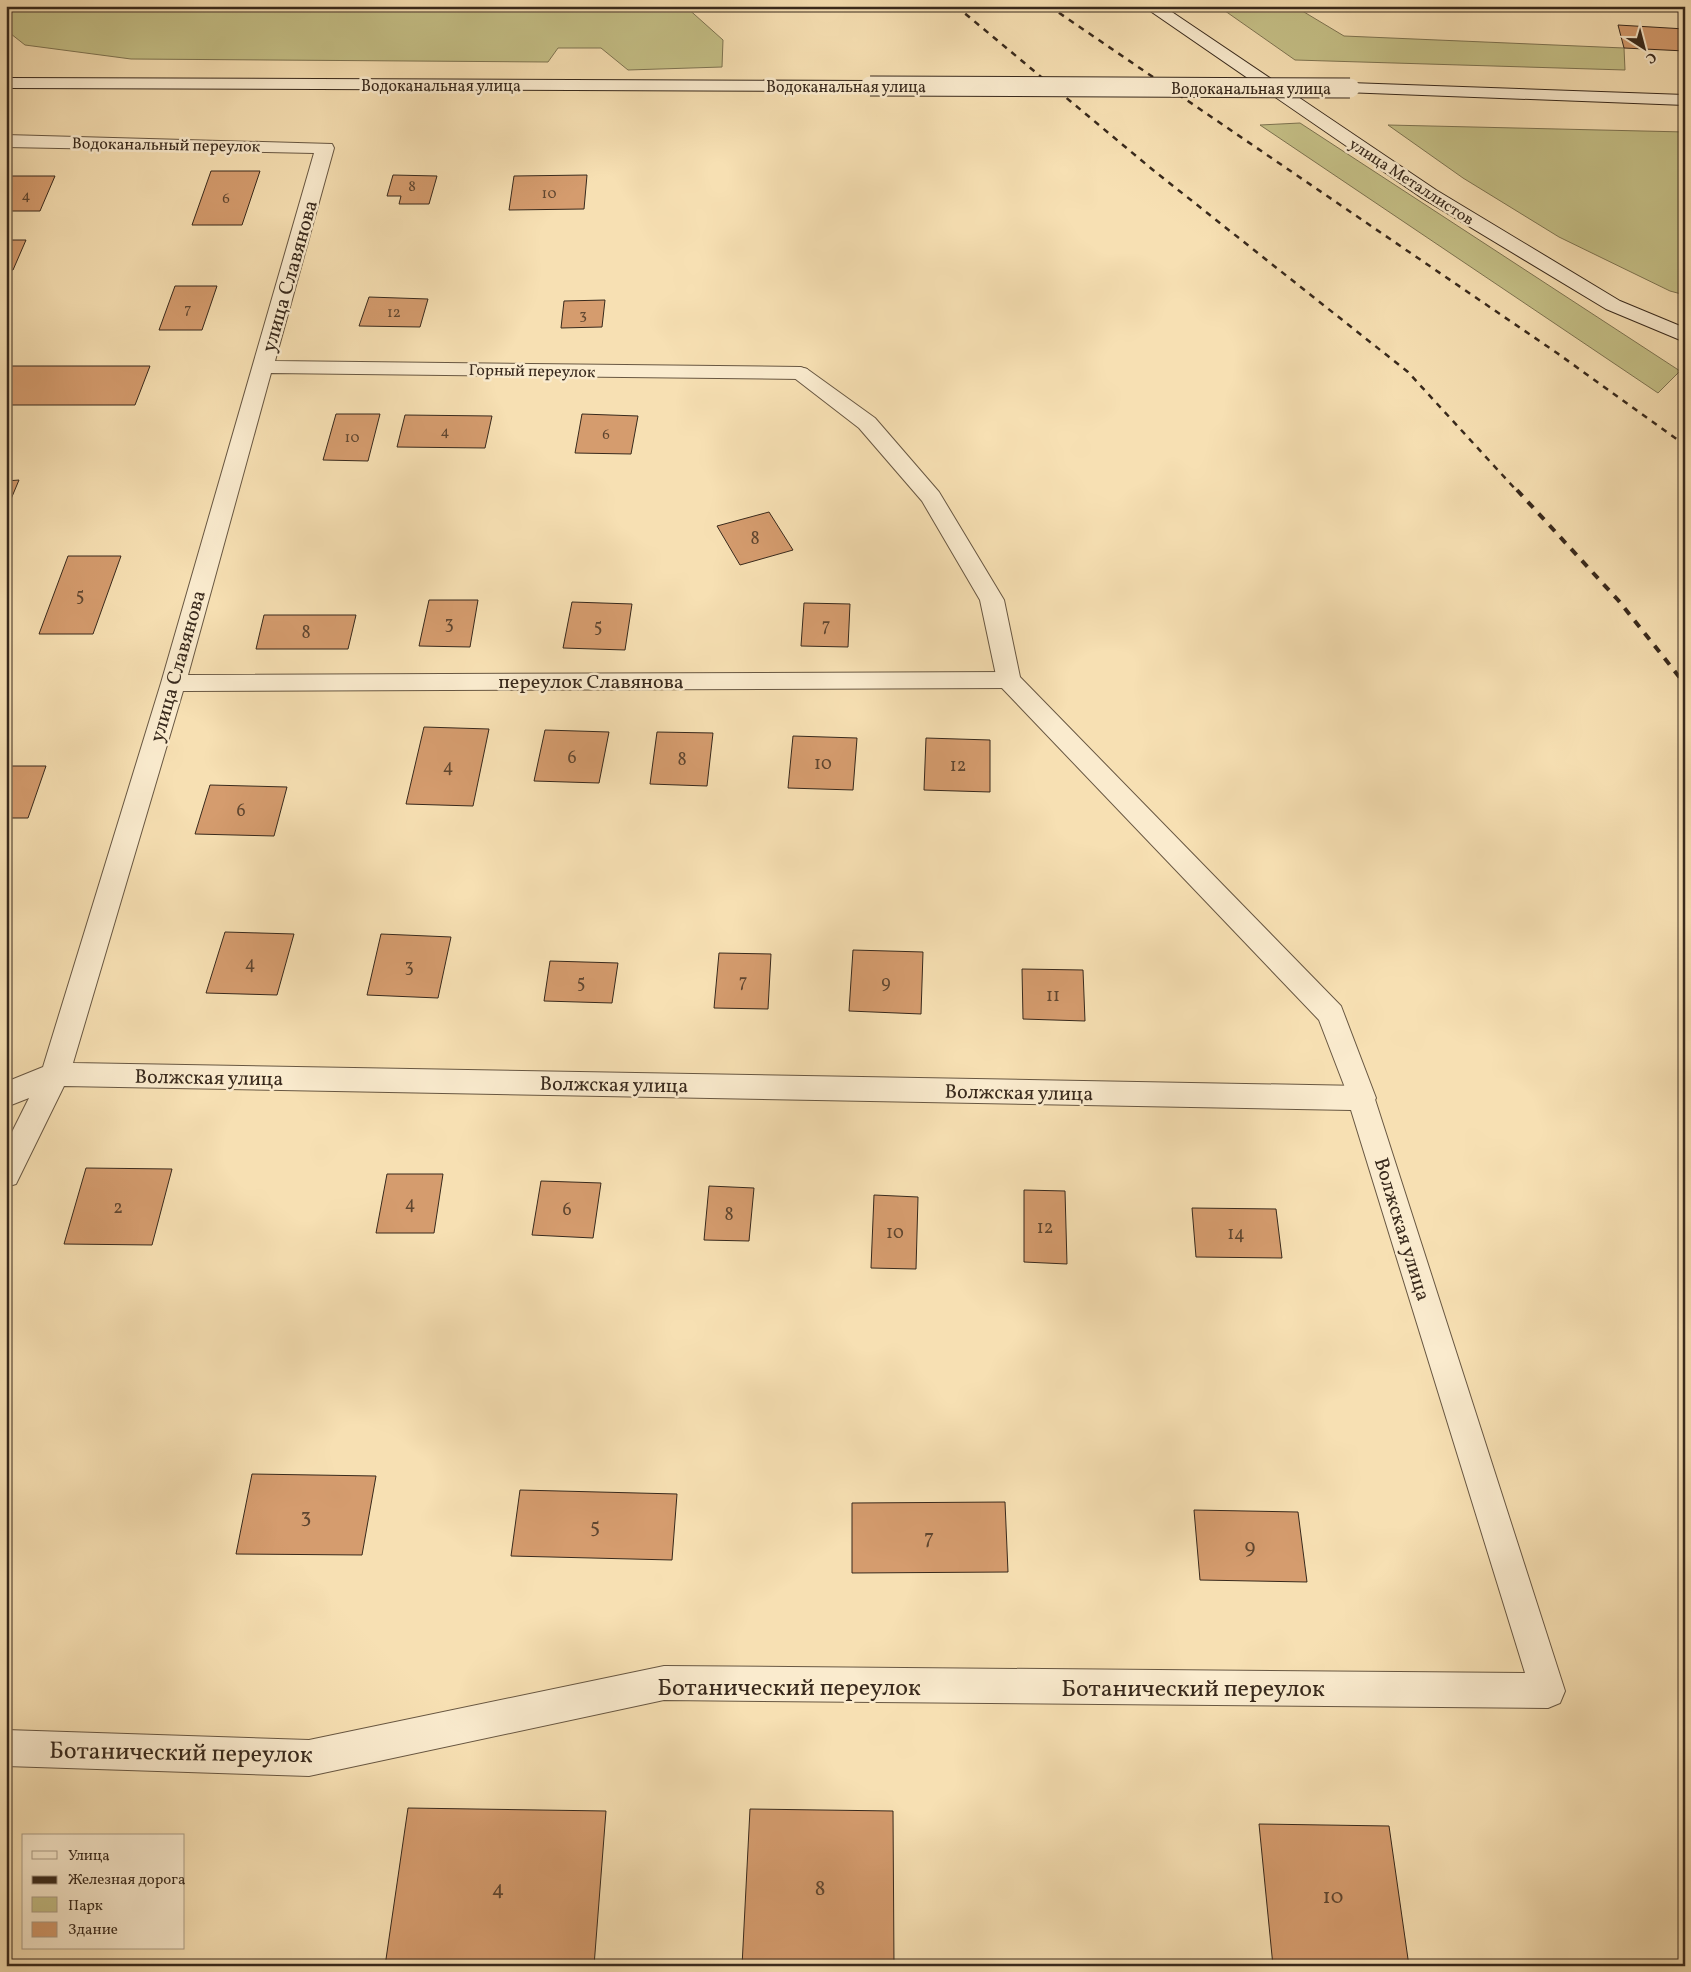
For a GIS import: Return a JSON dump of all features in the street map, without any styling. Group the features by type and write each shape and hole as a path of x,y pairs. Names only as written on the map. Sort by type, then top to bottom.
{"street":[{"name":"улица Металлистов","path":"1151,6 1429,194 1612,304 1685,336"},
{"name":"Водоканальная улица","path":"6,83 1350,88 1685,100"},
{"name":"Водоканальный переулок","path":"6,141 325,148"},
{"name":"улица Славянова","path":"6,1175 55,1074 173,683 325,148"},
{"name":"Горный переулок","path":"263,367 800,373 867,423 931,497 992,600 1009,680"},
{"name":"переулок Славянова","path":"173,683 1009,680"},
{"path":"1009,680 1331,1014 1362,1098"},
{"path":"6,1095 55,1074"},
{"name":"Волжская улица","path":"55,1074 1362,1098 1548,1691"},
{"name":"Ботанический переулок","path":"6,1748 309,1758 664,1684 1548,1691"}],"green space":[{"path":"119,6 149,11 234,9 238,6 685,6 723,40 722,67 628,70 601,48 558,48 548,62 131,59 25,45 6,30 6,7"},
{"path":"1218,6 1294,6 1344,36 1624,48 1625,70 1295,60"},
{"path":"1300,123 1680,371 1658,393 1260,125"},
{"path":"1388,125 1685,132 1685,295 1670,291 1559,237 1463,178"}],"building":[{"path":"1618,25 1685,29 1685,51 1624,48"},
{"path":"211,171 260,171 242,225 192,225"},
{"path":"393,175 437,176 429,204 399,204 401,196 387,196"},
{"path":"587,175 584,209 509,210 514,176"},
{"path":"8,176 55,176 40,211 6,211 6,180"},
{"path":"6,240 26,240 13,270 6,270"},
{"path":"175,286 217,286 202,330 159,330"},
{"path":"369,297 428,299 420,327 359,326"},
{"path":"605,300 602,327 561,328 564,301"},
{"path":"6,366 150,366 135,405 6,405"},
{"path":"336,414 380,414 368,461 323,460"},
{"path":"582,414 638,416 631,454 575,453"},
{"path":"405,415 492,416 485,448 397,447"},
{"path":"19,480 6,511 6,481"},
{"path":"769,512 793,550 740,565 717,526"},
{"path":"68,556 121,556 93,634 39,634"},
{"path":"429,600 478,600 470,647 419,646"},
{"path":"572,602 632,604 625,650 563,648"},
{"path":"804,603 850,604 848,647 801,646"},
{"path":"264,615 356,615 348,649 256,649"},
{"path":"424,727 489,729 473,806 406,804"},
{"path":"545,730 609,732 599,783 534,781"},
{"path":"657,732 713,733 707,786 650,784"},
{"path":"793,736 857,738 853,790 788,788"},
{"path":"926,738 990,740 990,792 924,790"},
{"path":"6,766 46,766 28,818 6,818"},
{"path":"210,785 287,787 274,836 195,834"},
{"path":"225,932 294,934 277,995 206,993"},
{"path":"381,934 451,937 438,998 367,995"},
{"path":"853,950 923,952 921,1014 849,1011"},
{"path":"719,953 771,954 768,1009 714,1008"},
{"path":"550,961 618,963 612,1003 544,1001"},
{"path":"1022,969 1083,970 1085,1021 1023,1019"},
{"path":"86,1168 172,1169 152,1245 64,1244"},
{"path":"387,1174 443,1174 434,1233 376,1233"},
{"path":"541,1181 601,1183 593,1238 532,1235"},
{"path":"709,1186 754,1188 749,1241 704,1240"},
{"path":"1024,1190 1065,1191 1067,1264 1024,1262"},
{"path":"874,1195 918,1197 916,1269 871,1268"},
{"path":"1192,1208 1276,1209 1282,1258 1196,1257"},
{"path":"252,1474 376,1476 362,1555 236,1554"},
{"path":"520,1490 677,1494 672,1560 511,1556"},
{"path":"1005,1502 1008,1572 852,1573 852,1503"},
{"path":"1194,1510 1298,1512 1307,1582 1200,1580"},
{"path":"408,1808 606,1811 594,1966 385,1966"},
{"path":"750,1809 893,1811 894,1966 742,1966"},
{"path":"1259,1824 1389,1826 1409,1966 1273,1966"}],"railway":[{"path":"956,6 1153,170 1408,372 1518,492"},
{"path":"1049,6 1557,353 1685,445"},
{"path":"1517,490 1618,600 1685,684"}]}
